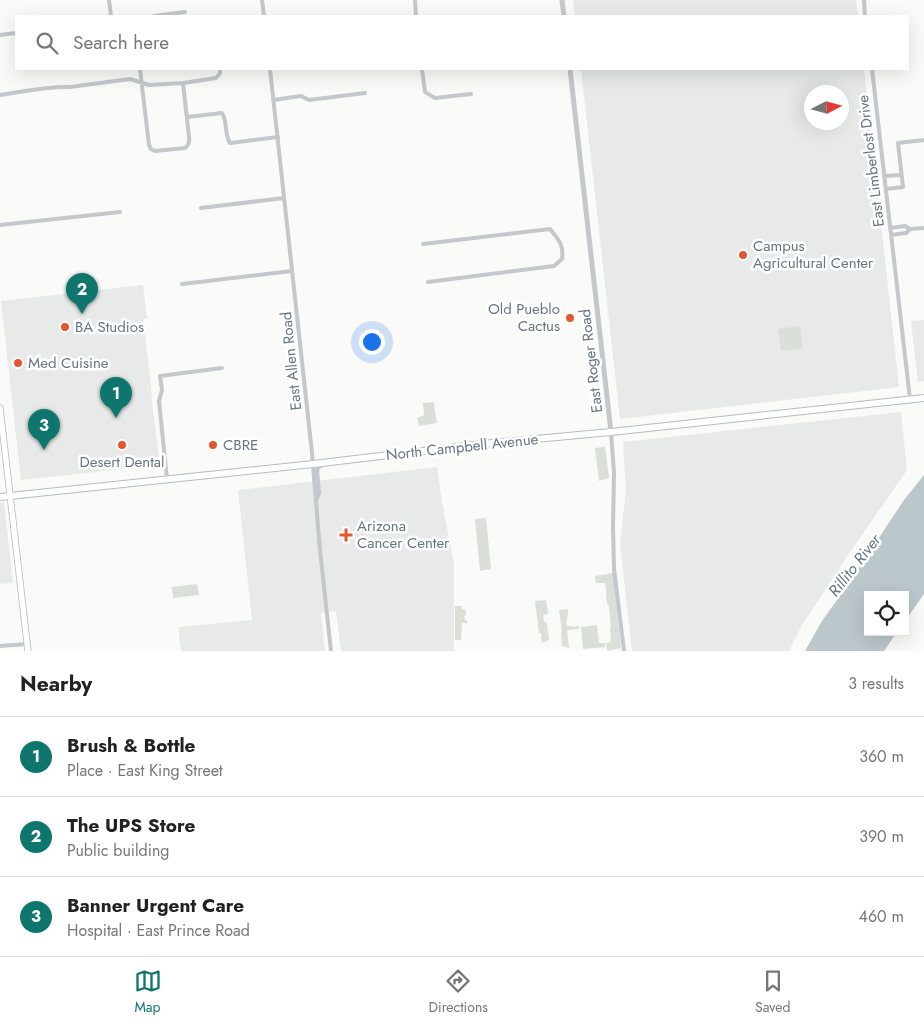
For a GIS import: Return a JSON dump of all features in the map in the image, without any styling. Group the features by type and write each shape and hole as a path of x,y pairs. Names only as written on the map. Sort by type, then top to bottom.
{"main road":[{"name":"North Campbell Avenue","path":"0,497 924,398"},
{"path":"0,408 28,651"}],"street":[{"path":"109,0 111,15"},
{"path":"262,0 264,15"},
{"path":"415,0 416,15"},
{"path":"562,0 564,15"},
{"path":"864,0 865,15"},
{"path":"162,15 185,12"},
{"path":"0,35 15,33"},
{"path":"140,70 149,145 155,151 159,152 188,146 190,139 183,83"},
{"path":"0,95 130,79 149,85 183,83 216,78 219,76 220,70"},
{"name":"East Allen Road","path":"270,70 313,464 331,651"},
{"path":"422,70 425,92 435,98 471,94"},
{"name":"East Roger Road","path":"570,70 611,432 614,472 614,569 624,651"},
{"name":"East Limberlost Drive","path":"872,70 910,399"},
{"path":"274,100 300,96 309,100 365,93"},
{"path":"187,116 222,113 225,117 230,143 278,137"},
{"path":"886,189 902,187 898,143 924,140"},
{"path":"884,176 901,175"},
{"path":"201,208 284,198"},
{"path":"0,225 120,212"},
{"path":"890,228 905,226 910,229 924,228"},
{"path":"423,244 550,229 558,238 563,250 562,259 554,266 428,282"},
{"path":"891,235 906,233 910,229"},
{"path":"182,284 292,271"},
{"path":"167,479 158,401 162,390 160,376 222,368"},
{"path":"316,501 319,493 317,470 328,463"},
{"path":"0,646 27,644"}],"shaded area":[{"path":"573,0 856,0 858,15 575,15"},
{"name":"Campus Agricultural Center","path":"581,70 864,70 899,387 620,419"},
{"path":"143,285 147,319 143,319 160,465 21,480 1,301"},
{"path":"924,320 924,381 918,382 911,321"},
{"path":"800,326 803,348 781,351 778,329"},
{"path":"434,402 437,423 419,426 417,418 424,415 423,403"},
{"path":"901,412 907,470 802,625 789,651 632,651 620,544 626,489 623,442"},
{"path":"605,447 609,478 599,481 595,448"},
{"name":"Arizona Cancer Center","path":"437,467 454,563 454,651 341,651 336,611 321,613 325,651 181,651 178,627 252,620 238,490"},
{"path":"924,475 924,594 909,615 909,591 864,591 864,636 894,636 884,651 805,651 822,621 904,500"},
{"path":"4,502 13,583 0,584 0,503"},
{"path":"486,518 491,569 480,571 475,519"},
{"path":"613,573 621,648 607,651 606,643 611,642 609,607 605,583 596,583 595,576"},
{"path":"197,584 199,595 173,598 172,587"},
{"path":"546,600 548,614 543,615 544,621 547,624 549,640 542,643 535,601"},
{"path":"455,606 462,606 462,609 466,610 466,615 464,616 467,623 462,623 461,640 455,640"},
{"path":"568,609 566,625 579,626 579,629 567,630 569,648 562,646 559,610"},
{"path":"597,625 599,643 605,643 605,647 583,649 581,627"}],"place":[{"name":"Campus Agricultural Center","path":"743,255"},
{"name":"The UPS Store","path":"82,314"},
{"name":"Old Pueblo Cactus","path":"570,318"},
{"name":"BA Studios","path":"65,327"},
{"name":"Med Cuisine","path":"18,363"},
{"name":"Brush & Bottle","path":"116,418"},
{"name":"Desert Dental","path":"122,445"},
{"name":"CBRE","path":"213,445"},
{"name":"Banner Urgent Care","path":"44,450"},
{"name":"Arizona Cancer Center","path":"346,535"}],"water label":[{"name":"Rillito River","path":"854,565"}]}
